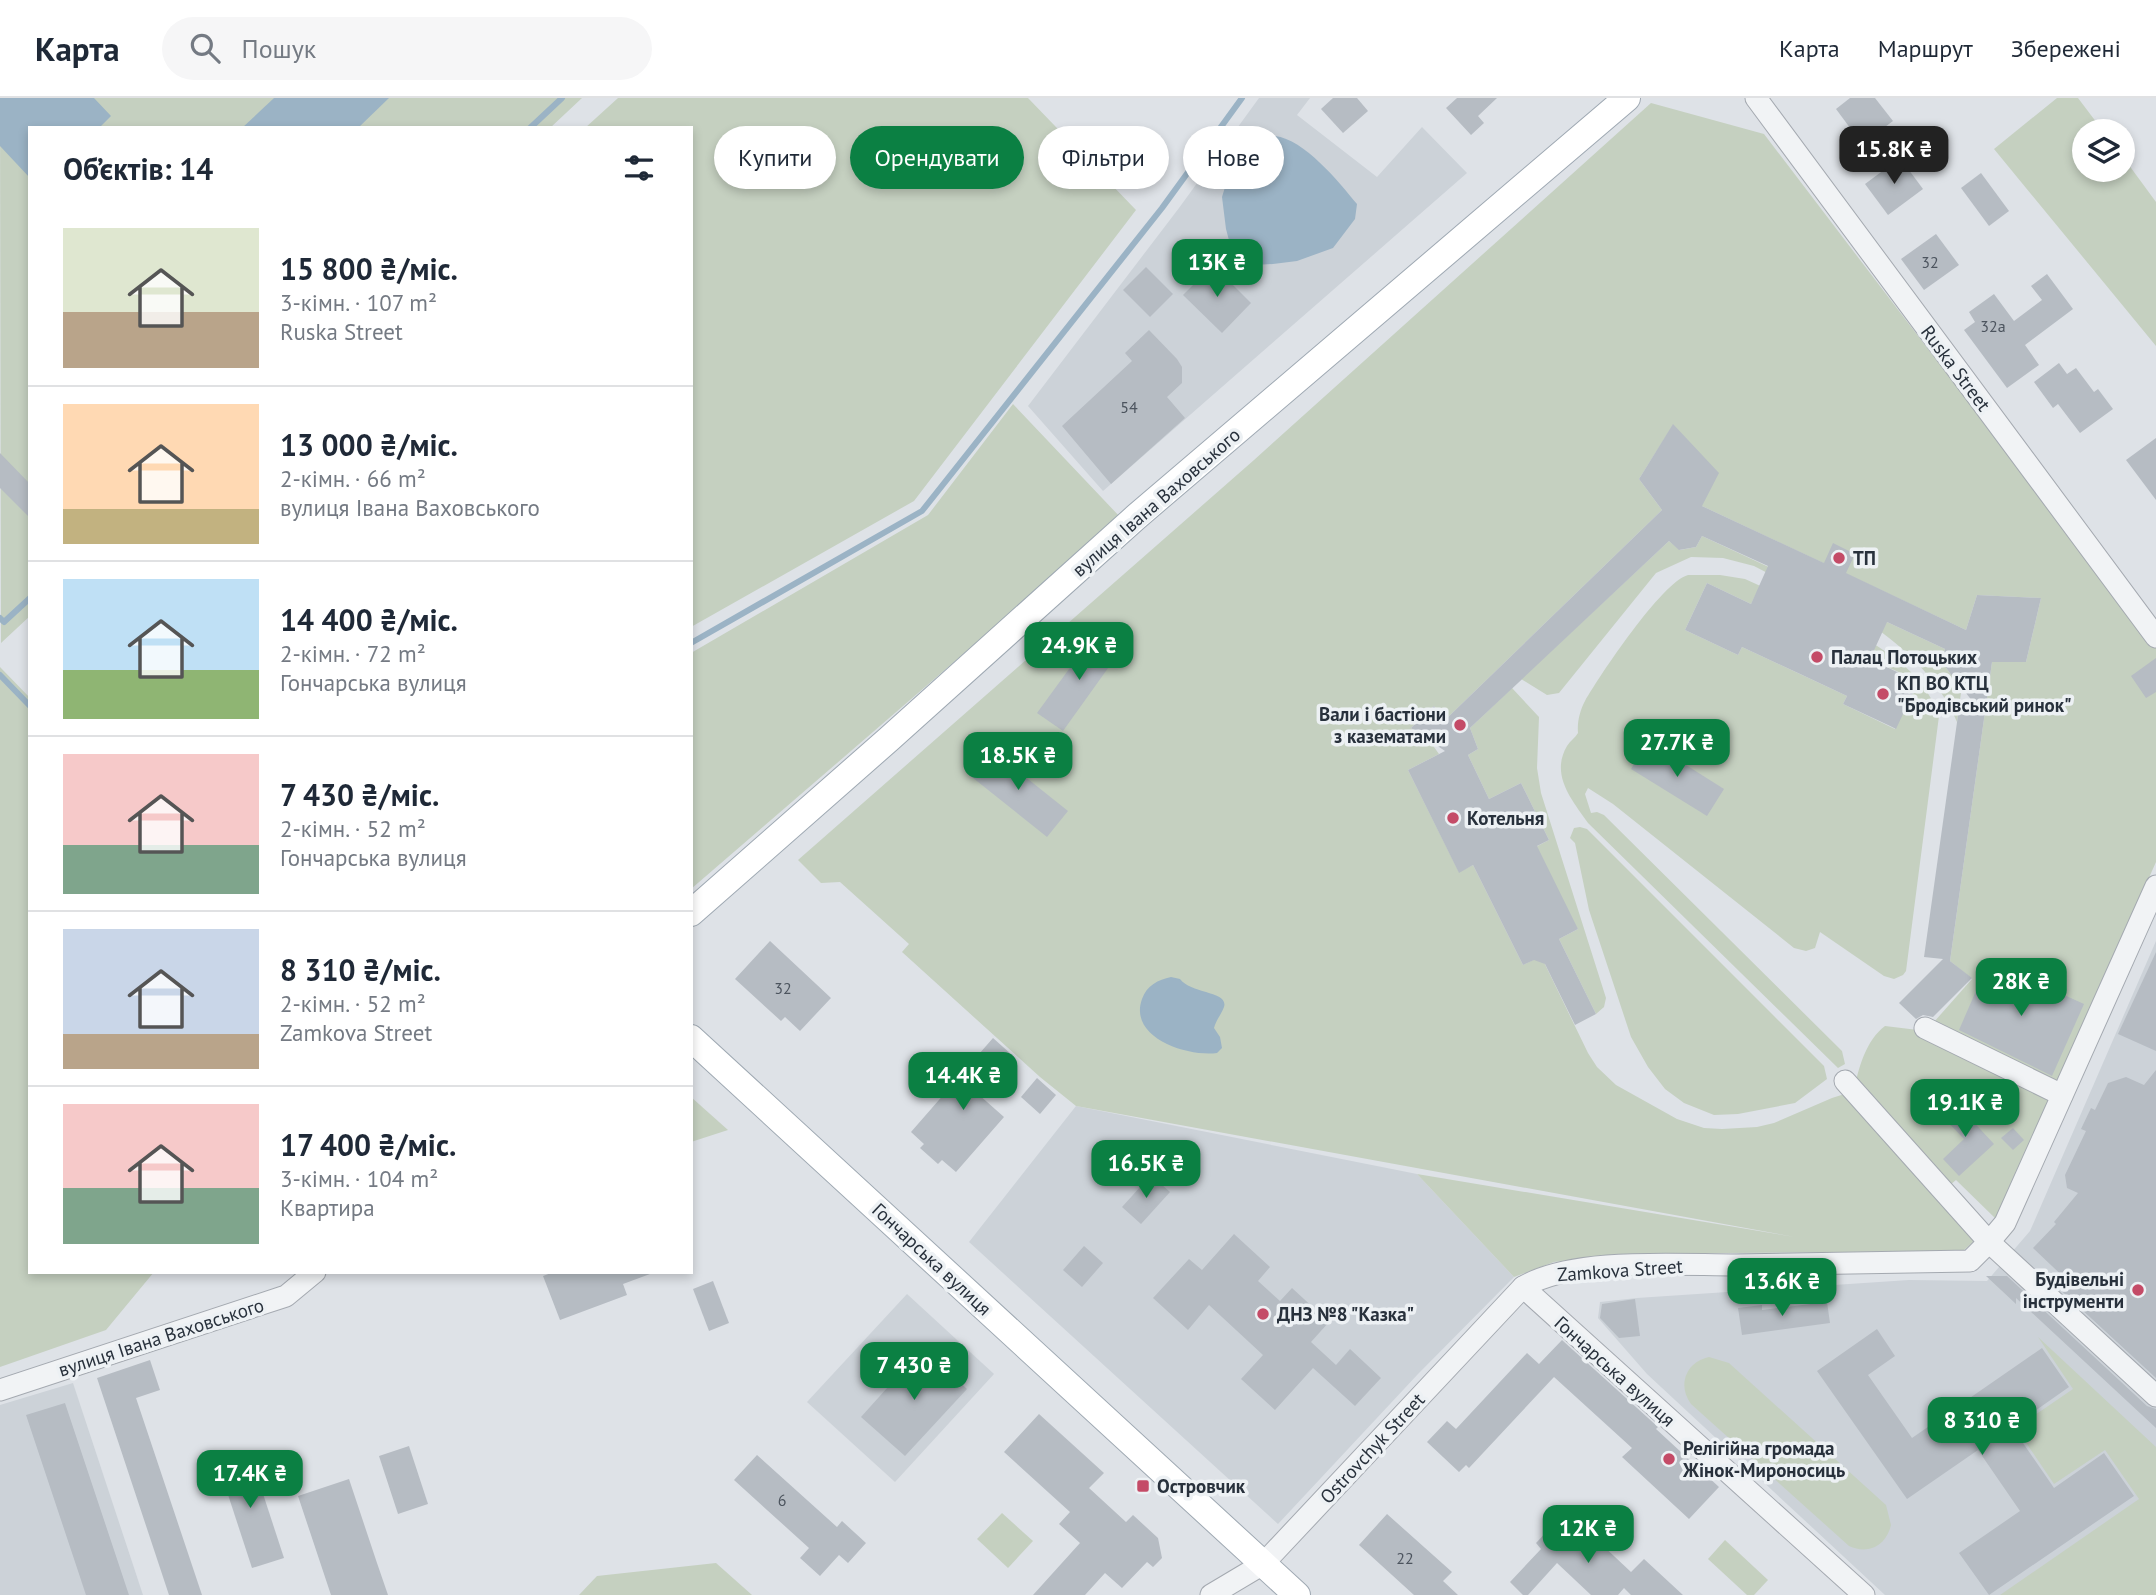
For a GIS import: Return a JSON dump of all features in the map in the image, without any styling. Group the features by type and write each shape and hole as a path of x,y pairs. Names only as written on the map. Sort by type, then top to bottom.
{"main road":[{"name":"вулиця Івана Ваховського","path":"693,911 1136,517 1627,98"},
{"name":"Гончарська вулиця","path":"693,1040 1297,1595"}],"street":[{"name":"Ruska Street","path":"1756,98 2156,637"},
{"name":"Zamkova Street","path":"1522,1287 1558,1272 1606,1267 1970,1261 2005,1223 2156,886"},
{"path":"1925,1028 2062,1095"},
{"path":"1845,1081 1989,1242 2156,1396"},
{"name":"вулиця Івана Ваховського","path":"0,1390 286,1296 313,1274"},
{"name":"Ostrovchyk Street","path":"1211,1595 1263,1564 1522,1287"},
{"name":"Гончарська вулиця","path":"1522,1287 1864,1595"}],"shaded area":[{"path":"1259,98 1310,98 1297,115 1377,177 1422,127 1467,173 1103,491 1028,406 1193,189 1284,189 1284,126 1239,126"},
{"path":"2156,941 2156,1595 1885,1595 1647,1374 1598,1318 1600,1302 1909,1280 1987,1281 2030,1231"},
{"name":"ДНЗ №8 \"Казка\"","path":"1076,1106 1417,1174 1514,1277 1418,1374 1278,1524 969,1242"},
{"path":"907,1294 994,1374 895,1482 807,1402"},
{"path":"73,1383 143,1595 0,1595 0,1405"}],"green space":[{"path":"0,98 582,98 552,126 28,126 28,618 1,643"},
{"path":"618,98 1028,98 1055,126 1038,126 1038,189 1116,189 1136,210 914,501 693,626 693,126 587,126"},
{"path":"2057,98 2078,98 2094,119 2072,119 2072,182 2135,182 2135,173 2156,202 2156,346 1994,149"},
{"path":"1651,103 1764,134 2156,648 2156,862 1996,1219 1956,1180 1944,1190 1975,1240 1963,1251 1618,1254 1554,1262 1514,1277 1417,1174 1795,1237 1076,1106 1040,1077 902,952 909,944 840,882 821,883 798,860 1254,460","holes":["1673,425 1702,506 1966,630 1977,595 2041,598 2026,662 1992,662 1950,961 1972,979 1926,1031 1885,1026 1878,1032 1864,1056 1854,1091 1774,1123 1757,1127 1704,1128 1677,1119 1616,1085 1597,1067 1541,956 1523,965 1473,865 1459,872 1408,770 1439,754 1429,740 1411,728 1434,706 1444,721 1662,510 1639,479"]},
{"path":"1013,404 1121,518 693,887 693,652 928,515"},
{"path":"1702,536 1945,649 1942,662 1952,676 1963,678 1957,722 1943,695 1924,671 1880,631 1754,566 1723,558 1691,557 1656,573 1559,693 1547,695 1521,679 1669,541 1680,550 1696,547"},
{"path":"1688,575 1720,575 1745,579 1850,631 1887,652 1903,665 1918,680 1930,696 1939,716 1906,971 1894,979 1884,976 1820,932 1815,948 1806,951 1794,948 1613,804 1588,788 1585,794 1591,813 1604,815 1842,1051 1845,1064 1838,1068 1588,823 1565,787 1562,757 1578,733 1579,716 1585,701 1632,631 1677,581","holes":["1707,583 1751,604 1757,592 1870,659 1918,681 1895,729 1843,704 1847,696 1742,647 1738,655 1685,630"]},
{"path":"0,667 28,696 28,1274 152,1274 106,1330 0,1367"},
{"path":"1512,688 1539,717 1537,768 1541,793 1606,998 1604,1007 1596,1014 1559,939 1578,929 1518,856 1549,840 1521,783 1489,799 1468,755 1478,749 1470,728"},
{"path":"1574,828 1587,829 1824,1066 1827,1079 1795,1103 1738,1114 1714,1115 1684,1103 1665,1089 1648,1067 1631,1037 1589,910 1575,843 1570,838"},
{"path":"693,1099 728,1130 693,1141"},
{"path":"2038,1337 2156,1447 2156,1595 2000,1595 2139,1499 2105,1450 2054,1484 2016,1428 2073,1389"},
{"path":"1709,1357 1729,1363 1886,1505 1891,1525 1881,1543 1869,1549 1849,1546 1691,1404 1685,1389 1686,1375 1695,1364"},
{"path":"1002,1513 1033,1541 1008,1568 977,1539"},
{"path":"1725,1540 1768,1580 1754,1595 1747,1595 1708,1559"},
{"path":"716,1563 752,1595 579,1595 597,1576"}],"water":[{"path":"0,98 94,98 111,116 101,126 28,126 28,176 0,146"},
{"path":"274,98 389,98 360,126 244,126"},
{"path":"1284,138 1309,153 1357,204 1355,219 1333,248 1297,261 1254,265 1237,257 1230,244 1222,197 1224,189 1284,189"},
{"path":"1171,977 1215,995 1224,1002 1214,1028 1220,1037 1222,1048 1217,1053 1191,1052 1177,1048 1152,1034 1144,1024 1140,1013 1144,994 1154,984"}],"building":[{"path":"1333,98 1357,98 1368,111 1343,133 1321,109"},
{"path":"1457,98 1497,98 1478,116 1484,123 1471,135 1446,108"},
{"path":"1850,98 1875,98 1893,121 1862,144 1836,109"},
{"path":"1900,158 1923,189 1888,215 1865,184"},
{"path":"1981,173 2009,211 1989,226 1961,188"},
{"path":"1936,234 1959,265 1924,290 1901,259"},
{"path":"1213,265 1251,303 1222,333 1183,295"},
{"path":"1146,267 1173,294 1150,317 1123,290"},
{"path":"2047,274 2073,309 2025,345 2039,365 2007,388 1964,330 1975,322 1969,312 1994,294 2014,321 2042,300 2031,286"},
{"path":"1149,330 1182,367 1182,383 1167,397 1185,418 1111,484 1062,426 1132,361 1125,353"},
{"path":"2059,363 2067,374 2076,368 2094,392 2098,389 2113,409 2080,433 2058,404 2053,408 2034,382"},
{"path":"1673,424 1719,473 1702,506 1824,563 1833,543 1855,554 1846,573 1966,630 1977,595 2041,598 2026,662 1992,662 1950,961 1972,978 1933,1017 1923,1015 1916,1019 1899,1003 1943,959 1924,957 1960,701 1980,711 1962,688 1963,678 1952,676 1942,662 1945,649 1887,622 1870,659 1918,682 1896,729 1843,704 1847,696 1798,673 1742,647 1738,655 1685,630 1707,583 1751,604 1768,566 1702,536 1696,547 1679,550 1669,541 1470,728 1478,749 1468,755 1489,799 1521,783 1549,840 1537,846 1578,929 1559,939 1596,1014 1575,1025 1545,964 1534,960 1523,965 1473,865 1459,873 1408,770 1445,751 1411,728 1434,706 1444,721 1662,510 1639,479"},
{"path":"2156,438 2156,500 2126,460"},
{"path":"0,453 28,482 28,516 0,488"},
{"path":"1096,632 1121,650 1063,731 1037,713"},
{"path":"2156,658 2156,692 2146,698 2131,676"},
{"path":"1648,741 1724,789 1707,816 1631,769"},
{"path":"989,748 1068,811 1047,837 968,774"},
{"path":"770,941 831,998 800,1031 785,1017 781,1021 735,979"},
{"path":"2156,952 2156,1051 2118,1034"},
{"path":"1989,961 2084,1004 2052,1076 1959,1030"},
{"path":"993,1038 1012,1055 978,1094 1004,1117 956,1172 942,1160 938,1164 920,1148 924,1144 911,1132"},
{"path":"2156,1070 2156,1378 2054,1284 2072,1285 2033,1248 2056,1224 2054,1222 2078,1193 2067,1188 2065,1175 2086,1131 2081,1129 2091,1108 2095,1110 2108,1083 2126,1077 2144,1085"},
{"path":"1037,1078 1056,1095 1040,1114 1021,1097"},
{"path":"1953,1100 1994,1144 1959,1176 1943,1159 1964,1139 1939,1113"},
{"path":"2013,1128 2024,1140 2013,1150 2001,1138"},
{"path":"1151,1175 1170,1192 1141,1224 1122,1207"},
{"path":"1234,1234 1270,1267 1258,1281 1280,1301 1292,1288 1329,1322 1311,1342 1336,1365 1350,1349 1381,1378 1355,1406 1313,1368 1275,1410 1241,1379 1263,1355 1209,1305 1188,1330 1153,1298 1189,1259 1202,1270"},
{"path":"1084,1246 1103,1263 1082,1287 1063,1270"},
{"path":"650,1274 623,1284 627,1295 560,1320 543,1276"},
{"path":"1986,1276 2007,1276 2147,1406 2156,1409 2156,1428 2016,1298 2016,1304"},
{"path":"713,1281 729,1323 709,1331 693,1289"},
{"path":"1635,1299 1640,1336 1619,1338 1600,1318 1602,1304"},
{"path":"1827,1302 1830,1323 1742,1335 1738,1308 1762,1305 1762,1310"},
{"path":"1877,1329 1895,1356 1868,1375 1912,1438 2042,1348 2069,1387 2012,1427 2054,1488 2104,1453 2134,1496 1989,1595 1959,1553 2020,1511 1978,1450 1907,1499 1817,1371"},
{"path":"1562,1340 1658,1427 1656,1429 1719,1487 1689,1519 1622,1457 1632,1448 1554,1377 1469,1468 1466,1465 1459,1472 1427,1442 1447,1421 1456,1429 1527,1353 1539,1364"},
{"path":"923,1348 967,1389 905,1456 861,1417"},
{"path":"150,1360 160,1390 136,1398 202,1595 169,1595 97,1378"},
{"path":"65,1403 129,1595 86,1595 26,1415"},
{"path":"1039,1414 1104,1473 1089,1488 1126,1522 1133,1515 1158,1538 1162,1558 1153,1567 1147,1562 1122,1588 1105,1573 1085,1595 1033,1595 1080,1543 1059,1524 1070,1512 1004,1452"},
{"path":"409,1446 428,1504 398,1514 379,1456"},
{"path":"249,1451 284,1558 252,1568 217,1461"},
{"path":"757,1455 837,1527 842,1521 866,1543 848,1563 839,1555 820,1576 800,1558 809,1548 734,1480"},
{"path":"349,1479 388,1595 331,1595 298,1496"},
{"path":"1566,1511 1631,1572 1644,1559 1683,1595 1631,1595 1624,1588 1618,1595 1591,1595 1557,1563 1528,1595 1523,1595 1510,1582 1541,1549 1536,1543"},
{"path":"1387,1514 1452,1572 1443,1581 1458,1595 1414,1595 1359,1545"}],"waterway":[{"path":"532,126 562,98"},
{"path":"693,642 922,511 1162,208 1242,98"},
{"path":"0,618 4,622 28,600"},
{"path":"0,675 28,704"}],"place":[{"name":"ТП","path":"1839,558"},
{"name":"Палац Потоцьких","path":"1817,657"},
{"name":"КП ВО КТЦ \"Бродівський ринок\"","path":"1883,694"},
{"name":"Вали і бастіони з казематами","path":"1460,725"},
{"name":"Котельня","path":"1453,818"},
{"name":"Будівельні інструменти","path":"2138,1290"},
{"name":"ДНЗ №8 \"Казка\"","path":"1263,1314"},
{"name":"Релігійна громада Жінок-Мироносиць","path":"1669,1459"},
{"name":"Островчик","path":"1143,1486"}]}
